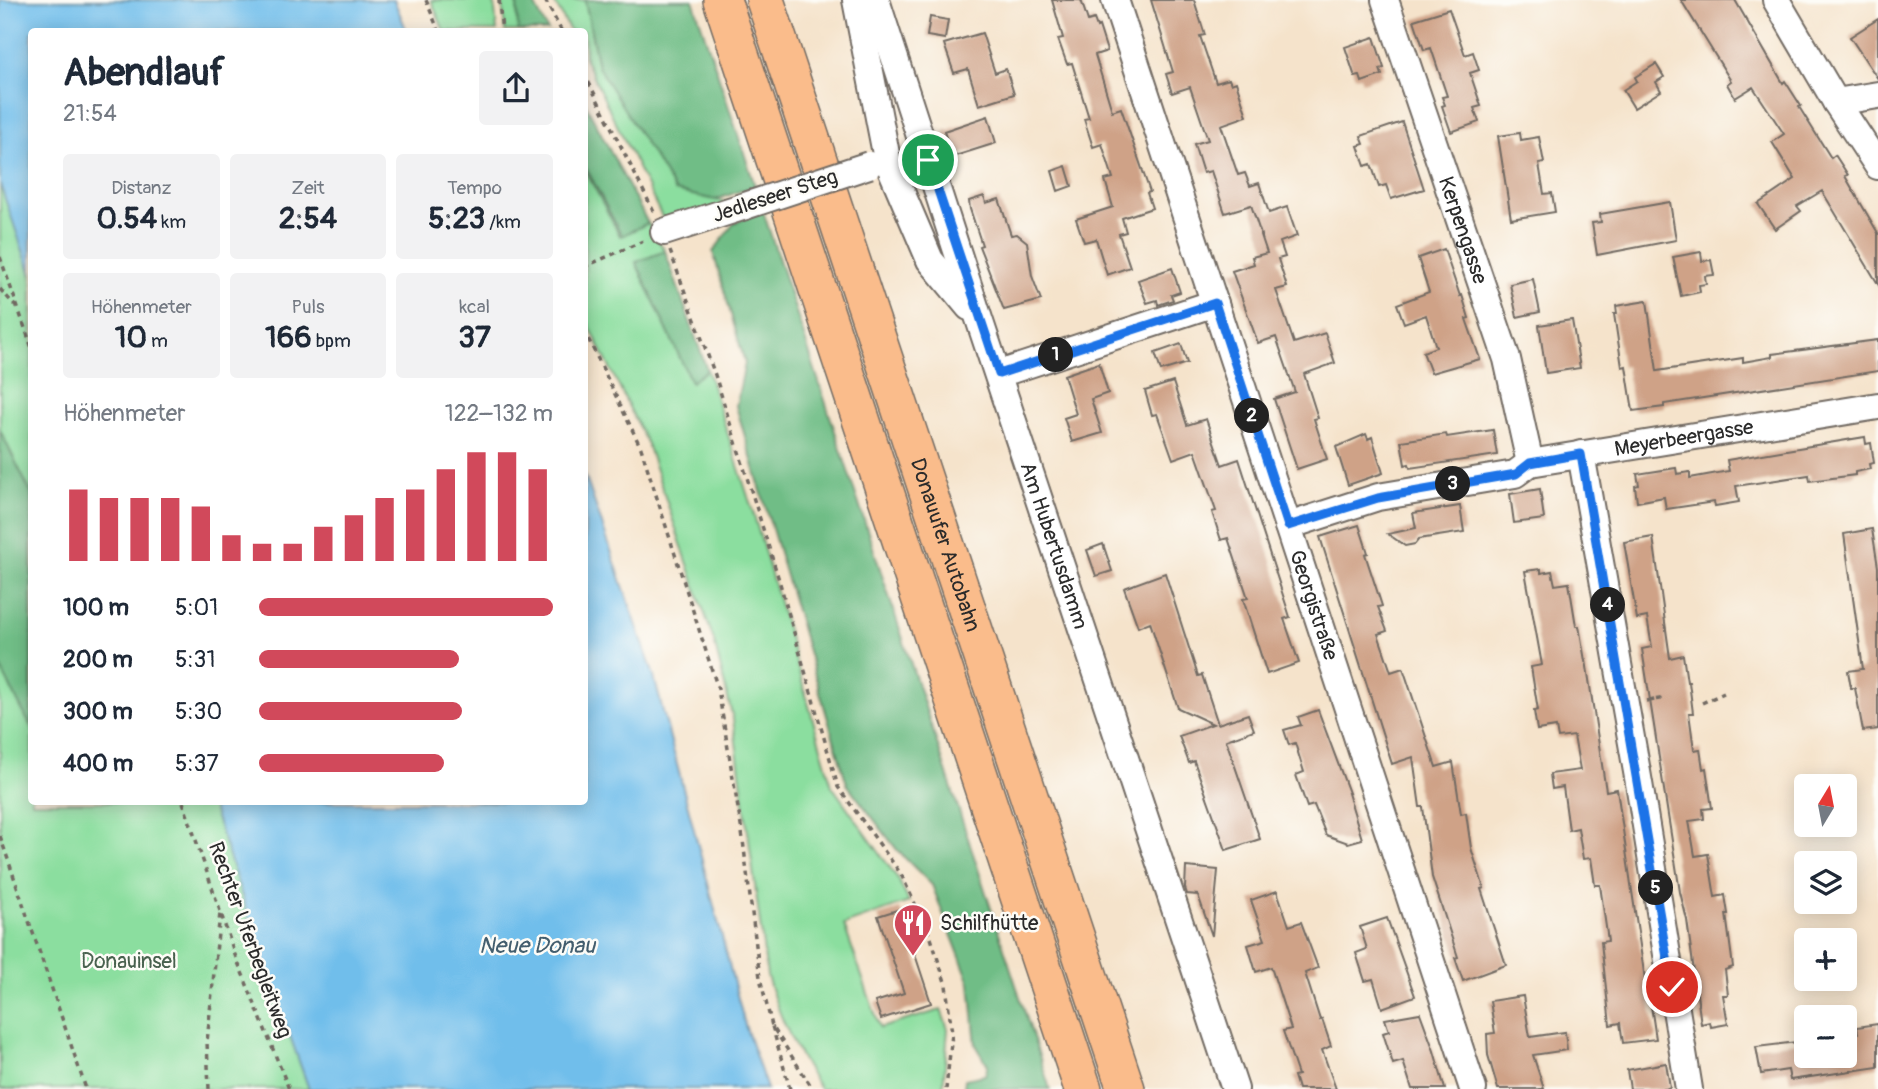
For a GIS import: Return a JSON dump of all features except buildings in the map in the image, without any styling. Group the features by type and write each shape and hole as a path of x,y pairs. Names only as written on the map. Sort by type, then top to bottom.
{"highway":[{"name":"Donauufer Autobahn","path":"722,0 1083,1089"},
{"name":"Donauufer Autobahn","path":"765,0 1126,1089"}],"street":[{"path":"856,0 878,162 930,260 979,319"},
{"name":"Am Hubertusdamm","path":"876,0 1235,1089"},
{"name":"Georgistraße","path":"1115,0 1473,1089"},
{"name":"Kerpengasse","path":"1385,0 1507,359 1530,463"},
{"path":"1776,0 1836,102 1878,166"},
{"path":"1836,102 1878,95"},
{"name":"Jedleseer Steg","path":"664,232 878,162"},
{"path":"999,374 1215,303"},
{"name":"Meyerbeergasse","path":"1288,526 1378,498 1516,474 1530,463 1878,405"},
{"path":"1581,454 1689,1089"}],"path":[{"path":"426,0 437,28"},
{"path":"499,0 502,28"},
{"path":"545,0 560,28"},
{"path":"588,80 664,232 715,375 779,580 838,787 901,874 931,938 946,985 952,1034 946,1089"},
{"path":"588,265 664,232"},
{"path":"0,257 28,336"},
{"path":"0,289 19,310"},
{"path":"588,338 641,449 718,689 742,832 760,978 790,1089"},
{"path":"1702,702 1724,692"},
{"name":"Rechter Uferbegleitweg","path":"184,805 220,912 289,1089"},
{"path":"0,836 86,1089"},
{"path":"209,1089 207,1042 220,912"},
{"path":"772,1026 813,1089"}],"green space":[{"path":"431,0 494,0 497,28 443,28"},
{"path":"502,0 517,0 518,28 505,28"},
{"path":"517,0 532,0 546,28 518,28"},
{"path":"553,0 585,0 598,67 715,200 731,203 666,225 588,66 588,28 568,28"},
{"path":"585,0 693,0 755,186 715,200 675,191 598,67"},
{"path":"588,109 648,223 622,236 588,172"},
{"path":"588,176 620,236 648,223 665,251 636,263 691,381 707,370 753,512 832,786 898,879 909,902 844,925 880,1028 941,1010 948,1029 943,1089 820,1089 803,1062 783,1020 767,976 733,719 714,641 647,444 588,323"},
{"name":"Donauinsel","path":"0,184 28,263 28,805 212,805 309,1089 0,1089"},
{"path":"763,211 1050,1089 964,1089 965,1079 985,1075 988,1065 976,1045 970,983 932,885 898,851 847,784 736,406 745,363 713,252 734,223"},
{"path":"665,251 707,370 691,382 636,262"},
{"path":"0,430 28,487 28,721 0,667"}],"water":[{"path":"0,0 394,0 406,28 28,28 28,265 0,184"},
{"name":"Neue Donau","path":"588,484 653,673 745,1025 767,1089 309,1089 212,805 588,805"}],"place":[{"name":"Schilfhütte","path":"913,957"}],"route":[{"path":"928,160 999,374 1215,303 1288,526 1378,498 1516,474 1530,463 1581,454 1672,987"}]}
